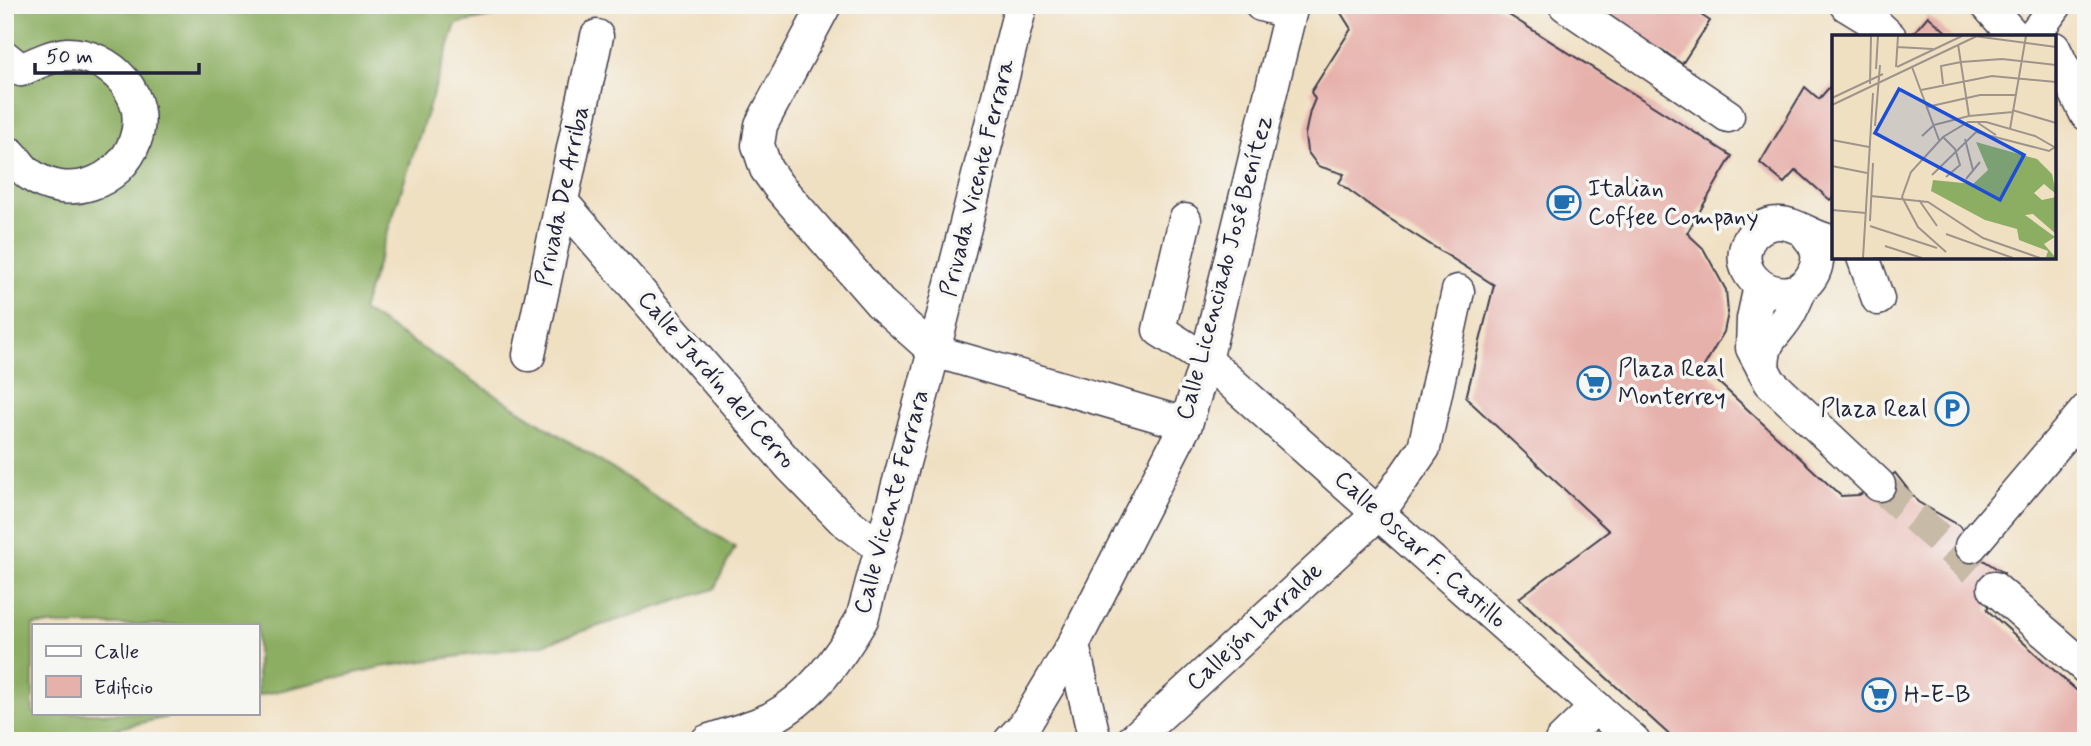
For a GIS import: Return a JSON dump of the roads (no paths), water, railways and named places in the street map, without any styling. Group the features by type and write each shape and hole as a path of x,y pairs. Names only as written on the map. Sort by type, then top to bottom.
{"street":[{"path":"825,5 761,125 758,145 766,169 802,216 880,303 934,351 1186,424"},
{"name":"Privada Vicente Ferrara","path":"934,351 1021,5"},
{"path":"1565,5 1728,116"},
{"path":"1846,5 1884,21"},
{"path":"1987,5 2013,35"},
{"name":"Calle Licenciado José Benítez","path":"1010,741 1024,726 1073,645 1186,424 1206,360 1281,8"},
{"name":"Privada De Arriba","path":"529,355 597,36"},
{"path":"2056,44 2077,78 2086,114"},
{"path":"5,57 21,69 64,54 90,56 113,69 130,89 138,113 135,140 124,163 103,180 78,188 52,186 28,174 11,154 5,157"},
{"name":"Calle Jardín del Cerro","path":"562,202 791,467 842,519 880,547"},
{"name":"Calle Oscar F. Castillo","path":"1185,220 1159,330 1206,360 1634,741"},
{"path":"1763,369 1763,350 1770,337 1786,319 1802,287 1815,270 1815,247 1820,238 1791,225 1779,223 1762,227 1749,239 1744,254 1746,268 1760,286 1775,292 1790,292 1802,287"},
{"path":"1864,259 1878,299"},
{"path":"1760,286 1753,319 1752,348 1770,382 1880,485"},
{"name":"Callejón Larralde","path":"1134,740 1379,513 1424,448 1458,291"},
{"name":"Calle Vicente Ferrara","path":"707,741 768,720 787,709 814,685 841,654 862,619 934,351"},
{"path":"1971,546 2086,410"},
{"path":"1994,588 2086,668"},
{"path":"1073,645 1095,741"},
{"path":"1561,741 1596,708"}],"tunnel":[{"path":"1879,485 1994,588"}],"place":[{"name":"Italian Coffee Company","path":"1564,203"},
{"name":"Plaza Real Monterrey","path":"1594,383"},
{"name":"Plaza Real","path":"1952,409"},
{"name":"H-E-B","path":"1879,695"}]}
